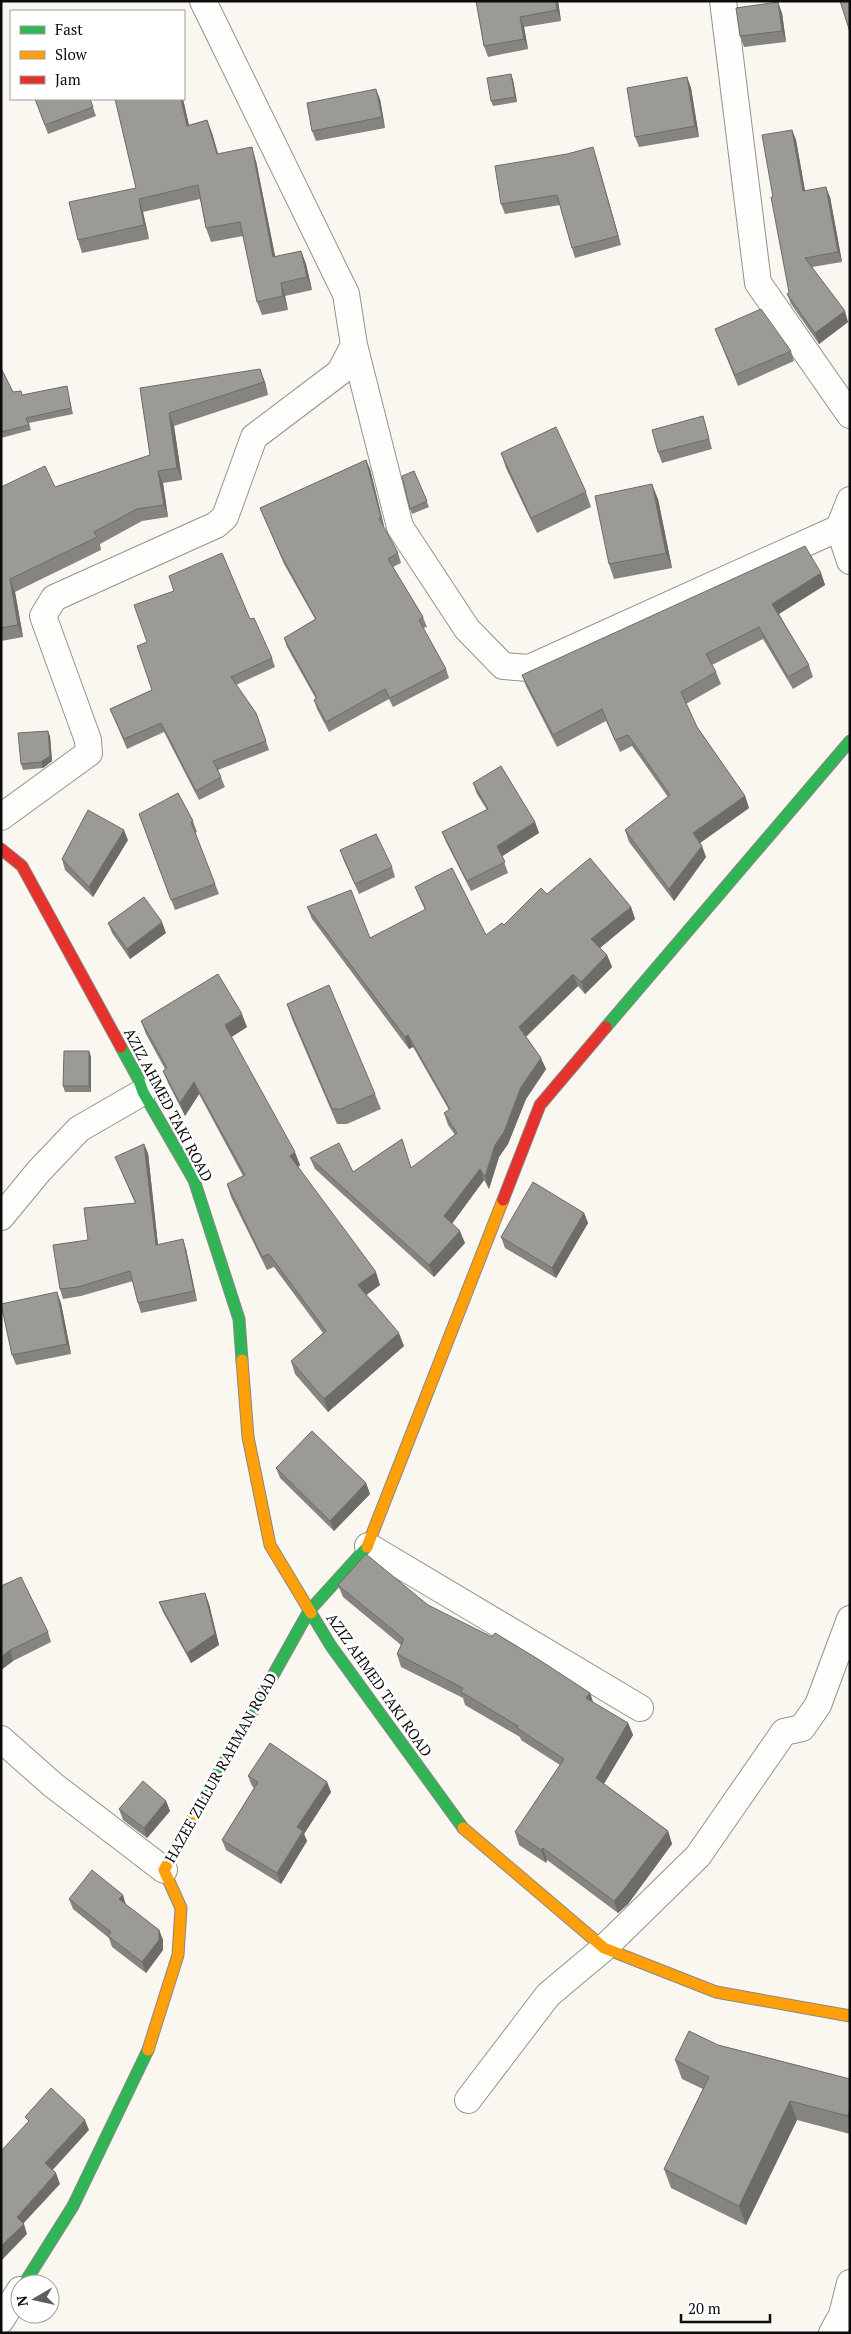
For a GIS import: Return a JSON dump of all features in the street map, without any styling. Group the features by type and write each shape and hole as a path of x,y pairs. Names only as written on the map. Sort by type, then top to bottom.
{"street":[{"path":"203,1 346,294 354,345 400,527 467,629 503,666 530,668 839,528"},
{"path":"724,1 758,282 850,415"},
{"path":"1,817 89,753 88,740 43,616 54,598 225,517 254,437 340,372 354,345"},
{"path":"850,500 839,528 850,561"},
{"path":"640,1708 368,1546 540,1105 850,740"},
{"name":"AZIZ AHMED TAKI ROAD","path":"1,848 22,866 138,1078 143,1092 194,1180 239,1319 248,1437 270,1545 331,1646 460,1825 604,1948 716,1992 850,2016"},
{"path":"1,1218 39,1171 79,1129 143,1092"},
{"name":"HAZEE ZILLUR RAHMAN ROAD","path":"30,2274 73,2206 148,2049 178,1955 181,1908 164,1870 309,1610 368,1546"},
{"path":"468,2100 548,1995 604,1948 698,1856 784,1732 802,1728 818,1705 850,1618"},
{"path":"1,1739 53,1786 164,1870"},
{"path":"832,2333 842,2314 850,2283"},
{"path":"1,2320 10,2306"}],"building":[{"path":"476,1 556,1 557,10 520,17 524,39 484,46"},
{"path":"840,1 850,1 850,32"},
{"path":"778,2 782,31 740,36 736,8"},
{"path":"511,74 515,97 491,101 487,78"},
{"path":"687,77 695,126 635,137 627,88"},
{"path":"376,89 382,117 312,131 307,103"},
{"path":"35,100 90,100 93,107 45,125"},
{"path":"115,100 181,100 187,126 207,120 217,154 252,147 273,257 301,251 307,277 281,283 283,296 257,302 240,222 206,228 198,185 139,199 144,225 78,240 69,202 136,188"},
{"path":"792,130 803,191 826,187 838,252 805,258 845,311 815,333 787,294 789,292 771,197 773,197 762,135"},
{"path":"593,147 618,236 572,248 557,195 501,204 495,166 567,154"},
{"path":"761,309 791,351 735,375 715,329"},
{"path":"1,368 13,392 21,391 22,395 67,386 71,408 26,418 29,425 1,432"},
{"path":"260,369 264,382 169,413 177,468 158,471 164,505 137,509 94,532 97,537 10,579 18,625 1,628 1,487 45,466 55,487 150,455 140,388"},
{"path":"703,416 709,439 658,452 652,430"},
{"path":"556,427 586,492 531,518 501,453"},
{"path":"366,460 381,517 379,518 398,553 388,559 423,617 419,620 446,669 390,698 385,689 326,722 314,700 317,698 284,638 316,619 281,555 260,508"},
{"path":"414,471 427,501 410,509 402,476"},
{"path":"652,484 666,553 609,564 595,496"},
{"path":"805,546 821,573 772,604 809,665 788,677 759,627 706,654 716,672 681,692 697,727 745,796 693,833 702,846 669,889 625,830 670,795 628,735 615,740 602,709 553,735 522,675"},
{"path":"222,553 250,619 254,618 272,658 231,677 256,713 266,741 213,761 221,777 196,791 161,723 124,739 110,709 152,690 137,646 147,642 134,605 174,591 169,576"},
{"path":"48,731 50,756 41,762 21,764 18,733"},
{"path":"501,766 535,822 497,846 505,862 467,881 442,832 488,809 473,783"},
{"path":"178,793 193,821 191,822 215,884 171,900 139,814"},
{"path":"88,810 124,830 89,887 62,859"},
{"path":"376,834 392,867 355,884 340,850"},
{"path":"590,858 631,907 591,939 607,955 581,982 573,974 519,1027 541,1058 521,1087 504,1132 495,1145 485,1177 480,1169 444,1216 460,1231 429,1265 310,1158 339,1143 353,1172 402,1139 411,1168 457,1133 444,1113 450,1109 408,1035 405,1037 307,907 351,890 370,938 426,909 415,887 452,868 486,935 502,923 504,925 541,888 547,894"},
{"path":"144,897 162,922 127,949 108,923"},
{"path":"218,974 242,1014 225,1025 295,1152 290,1156 376,1272 358,1285 399,1333 324,1399 291,1361 326,1331 269,1254 262,1257 227,1184 245,1175 194,1082 180,1103 163,1071 167,1068 141,1021"},
{"path":"329,985 375,1094 341,1109 332,1109 287,1004"},
{"path":"64,1051 89,1051 89,1086 63,1086"},
{"path":"144,1144 156,1245 183,1239 194,1291 138,1303 130,1271 78,1287 60,1289 53,1245 88,1240 84,1208 136,1203 115,1157"},
{"path":"533,1182 584,1213 552,1268 501,1237"},
{"path":"57,1292 67,1344 12,1355 1,1304"},
{"path":"312,1431 366,1483 330,1521 276,1468"},
{"path":"366,1554 428,1605 492,1637 495,1633 590,1693 586,1698 628,1723 596,1778 668,1831 614,1901 543,1848 541,1850 515,1832 564,1759 517,1728 518,1726 461,1692 463,1688 397,1654 404,1639 338,1585"},
{"path":"21,1577 48,1632 10,1650 1,1657 1,1586"},
{"path":"205,1593 215,1634 187,1653 159,1602"},
{"path":"270,1743 327,1782 297,1827 303,1831 277,1873 222,1840 258,1782 248,1776"},
{"path":"143,1781 166,1801 144,1828 119,1809"},
{"path":"92,1870 123,1895 119,1899 159,1930 159,1940 142,1962 108,1936 111,1932 69,1899"},
{"path":"689,2031 718,2045 850,2079 850,2108 848,2116 790,2101 739,2206 664,2169 709,2077 675,2060"},
{"path":"51,2088 85,2120 45,2163 56,2173 17,2217 24,2224 1,2246 1,2151 29,2121 25,2117"}],"traffic: fast":[{"path":"606,1027 850,741"},
{"path":"121,1047 138,1078 143,1092 194,1180 239,1319 242,1360"},
{"path":"195,1815 309,1611 367,1547"},
{"path":"311,1613 331,1646 463,1828"},
{"path":"30,2274 73,2206 148,2050"}],"traffic: slow":[{"path":"367,1547 503,1200"},
{"path":"242,1360 248,1437 270,1545 311,1613"},
{"path":"148,2050 178,1955 181,1908 164,1870 195,1815"},
{"path":"463,1828 604,1948 716,1992 850,2016"}],"traffic: jam":[{"path":"1,849 22,866 121,1047"},
{"path":"503,1200 540,1105 606,1027"}]}
